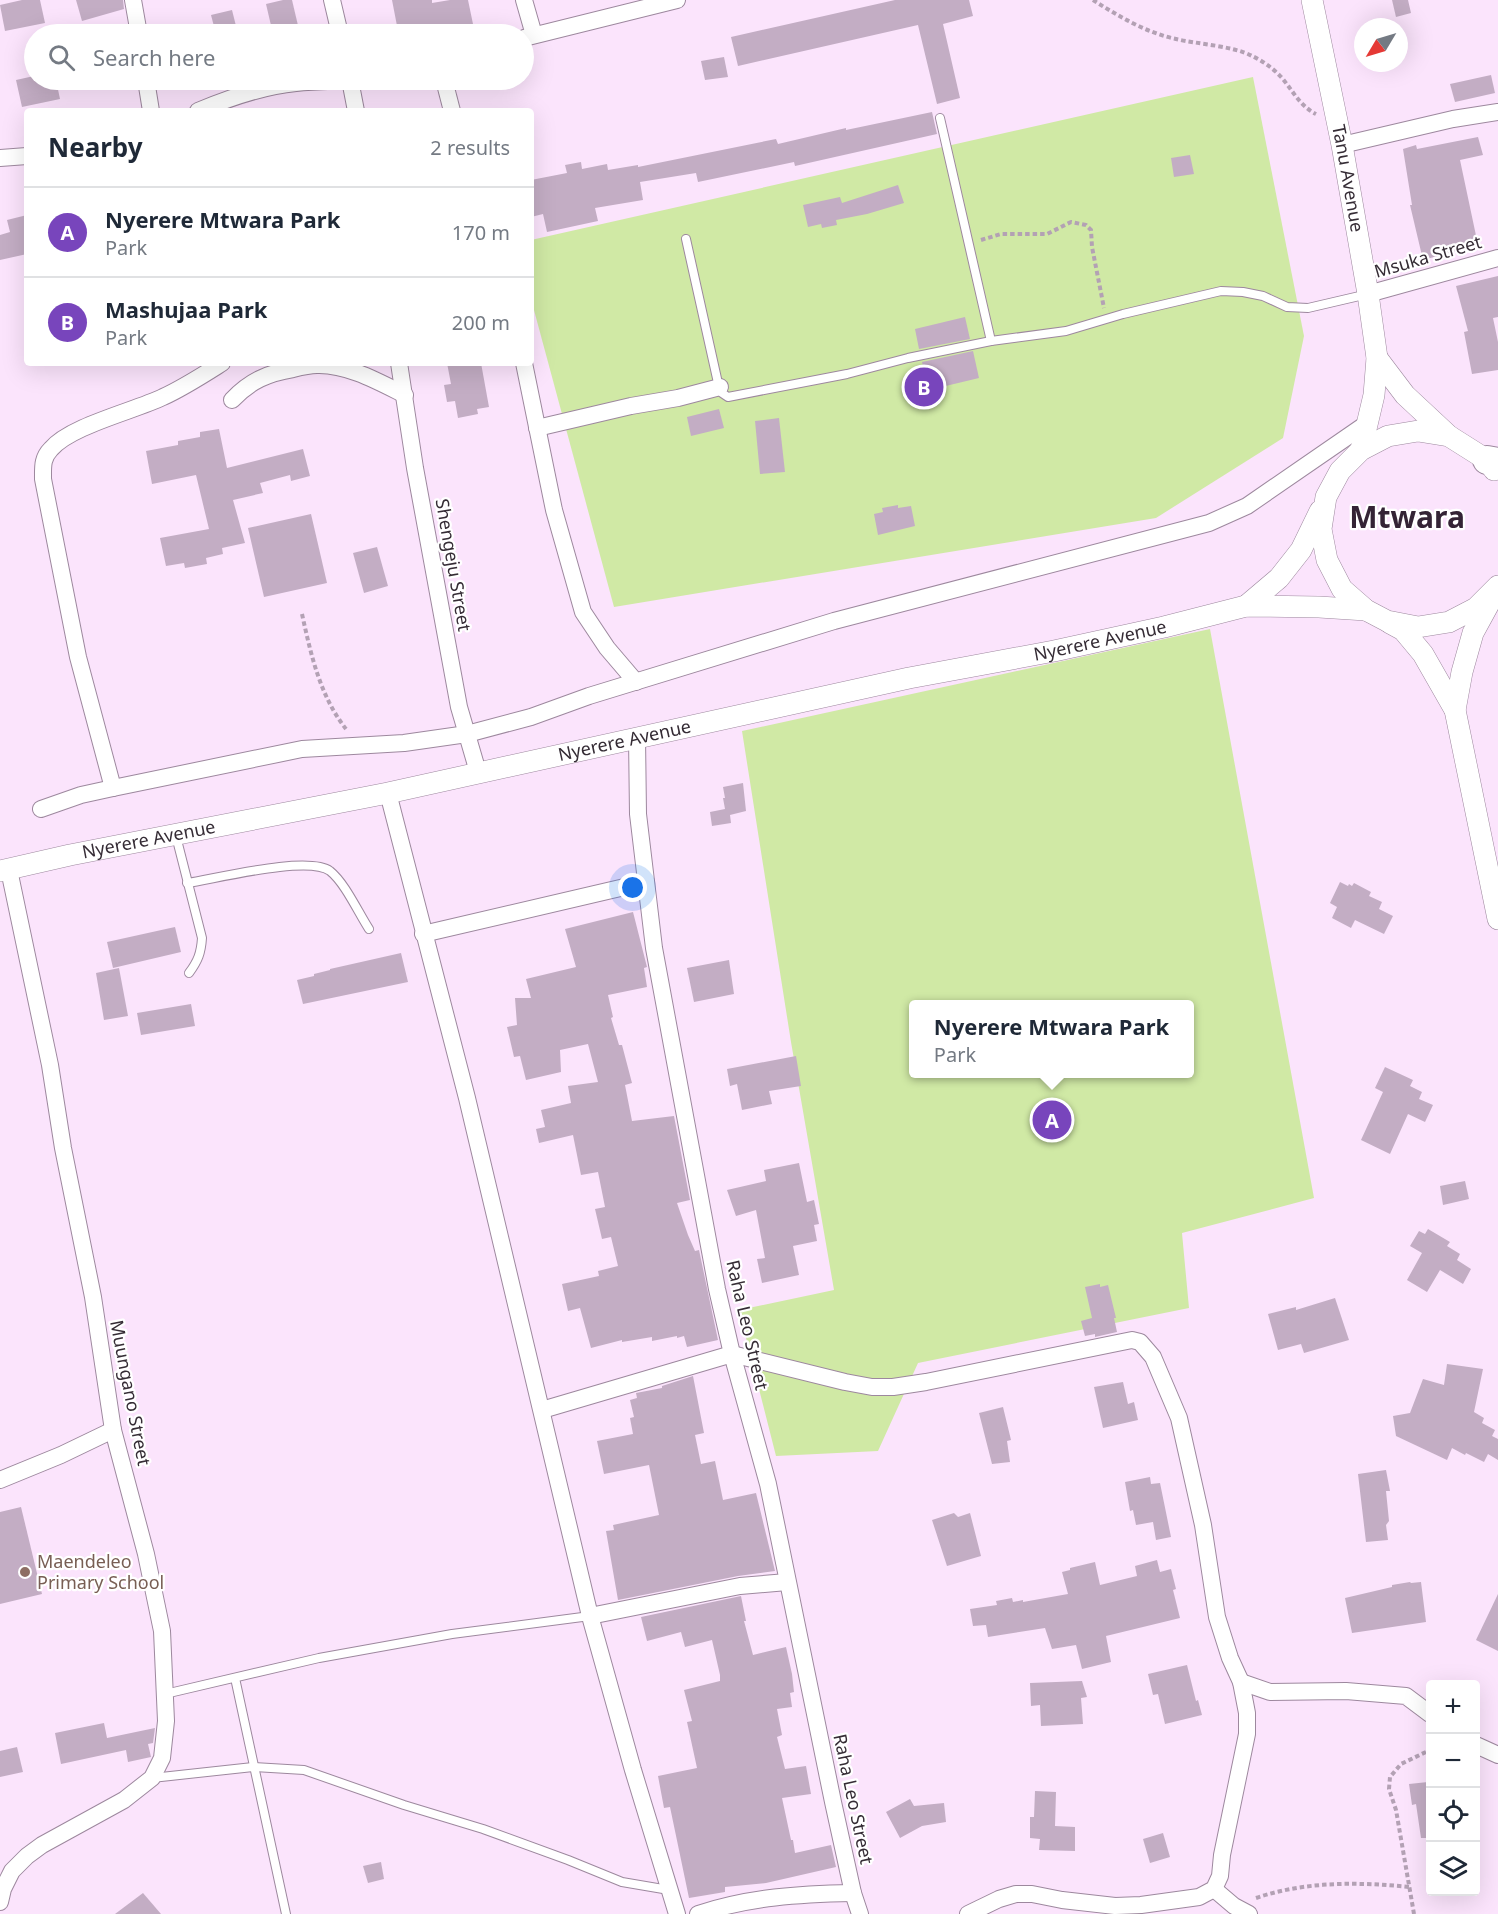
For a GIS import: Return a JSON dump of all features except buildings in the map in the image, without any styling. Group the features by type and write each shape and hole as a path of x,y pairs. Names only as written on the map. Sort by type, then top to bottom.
{"street":[{"path":"133,0 137,24"},
{"path":"332,0 338,24"},
{"path":"524,0 527,24"},
{"path":"534,35 677,0"},
{"name":"Tanu Avenue","path":"1312,0 1342,146 1377,358 1374,395 1360,450"},
{"path":"148,90 151,108"},
{"path":"205,108 224,100 265,90"},
{"path":"353,90 356,108"},
{"path":"447,90 451,108"},
{"path":"1342,146 1453,119 1498,112"},
{"path":"0,158 24,156"},
{"name":"Msuka Street","path":"1368,294 1498,258"},
{"path":"1377,358 1405,395 1449,436 1494,466"},
{"path":"112,788 78,657 43,479 43,462 50,449 61,440 99,421 164,397 217,366"},
{"path":"232,400 250,383 262,377 275,372 312,366"},
{"path":"324,366 372,378 405,395"},
{"name":"Shengeju Street","path":"400,366 444,630 459,707 478,772"},
{"path":"525,366 564,551 583,612 607,648 636,682"},
{"path":"537,428 720,387"},
{"path":"41,809 81,795 302,749 404,743 467,734 531,717 589,696 834,621 1209,523 1247,506 1366,424"},
{"path":"1246,606 1279,578 1301,550 1340,471 1360,450 1388,436 1418,431 1449,436"},
{"path":"1326,497 1321,528 1327,560 1342,589 1366,610 1403,630 1422,654 1455,710 1498,914"},
{"path":"1387,621 1418,627 1449,622 1476,608 1498,586"},
{"path":"1455,710 1462,672 1473,633 1498,586"},
{"path":"1246,606 1366,610"},
{"name":"Nyerere Avenue","path":"5,871 70,855 388,793 919,676 1054,651 1246,606"},
{"name":"Raha Leo Street","path":"637,737 638,814 654,948 717,1289 732,1354 768,1484 832,1802 860,1914"},
{"path":"388,793 467,1098 590,1616 633,1770 677,1914"},
{"name":"Muungano Street","path":"5,871 50,1065 63,1148 93,1297 113,1430 146,1554 162,1631 166,1721 162,1758 152,1779"},
{"path":"423,934 646,882"},
{"path":"542,1410 732,1354 872,1387 893,1387 1006,1367 1132,1340 1140,1342 1153,1357 1179,1418 1203,1525 1217,1617 1230,1658 1241,1682 1247,1713 1246,1734 1222,1855 1220,1876 1214,1889 1199,1897 1115,1906 1032,1894 1016,1894 999,1899 968,1914"},
{"path":"0,1480 61,1455 113,1430"},
{"path":"590,1616 740,1586 787,1582"},
{"path":"1241,1682 1270,1692 1346,1691 1406,1696 1426,1710"},
{"path":"1480,1747 1498,1755"},
{"path":"0,1902 3,1882 27,1856 42,1845 124,1800 152,1779"},
{"path":"1214,1889 1233,1906 1249,1914"},
{"path":"698,1914 773,1896 854,1893"}],"lane":[{"path":"940,118 991,341"},
{"path":"686,239 720,387 722,393 728,397 847,374 908,358 991,341 1066,331 1108,318 1221,291 1243,292 1263,296 1287,307 1308,308 1368,294"},
{"path":"176,836 202,938 201,953 189,973"},
{"path":"187,883 265,868 297,865 329,870 343,886 369,929"},
{"path":"165,1694 319,1658 452,1634 590,1616"},
{"path":"235,1678 286,1914"},
{"path":"152,1779 253,1767 304,1770 483,1829 622,1882 670,1890"}],"path":[{"path":"1093,0 1141,27 1174,39 1209,44 1250,54 1281,77 1304,107 1314,113 1337,120"},
{"path":"970,246 990,236 1001,234 1047,234 1071,222 1086,225 1091,230 1102,304 1108,318"},
{"path":"302,614 308,644 324,692 350,734 365,744"},
{"path":"1414,1914 1396,1810 1389,1788 1390,1777 1401,1764 1426,1752"},
{"path":"1233,1906 1273,1892 1316,1885 1366,1882 1410,1887"}],"green space":[{"path":"1253,77 1304,336 1283,438 1156,518 614,607 534,310 534,239"},
{"path":"1210,629 1314,1198 1182,1233 1189,1308 918,1363 878,1451 776,1456 739,1310 834,1290 791,1042 742,731"}],"place":[{"name":"Mashujaa Park","path":"924,387"},
{"name":"Nyerere Mtwara Park","path":"1052,1120"},
{"name":"Maendeleo Primary School","path":"25,1572"}],"district":[{"name":"Mtwara","path":"1407,518"}]}
